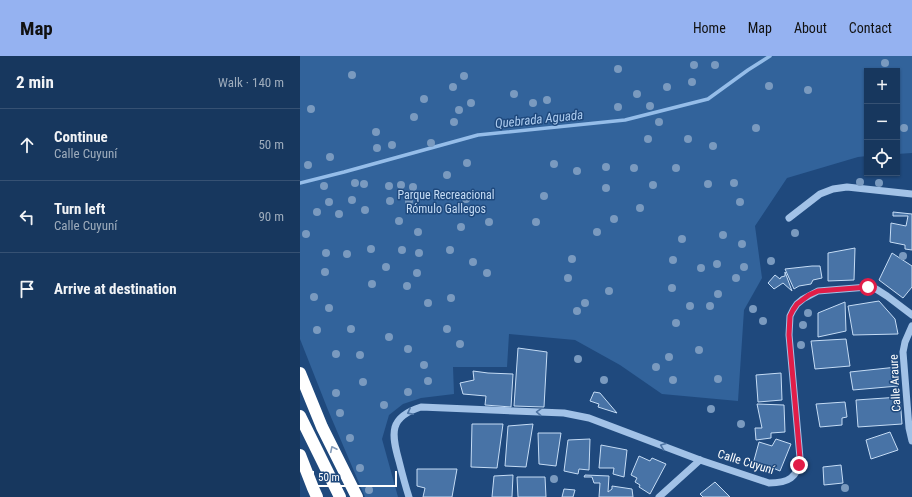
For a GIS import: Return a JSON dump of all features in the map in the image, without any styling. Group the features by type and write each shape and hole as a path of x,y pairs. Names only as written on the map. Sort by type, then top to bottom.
{"highway":[{"path":"300,373 322,427 357,497"},
{"path":"300,416 340,497"},
{"path":"300,455 315,492"},
{"path":"300,470 315,492"}],"street":[{"path":"789,218 820,194 833,189 848,187 912,194"},
{"name":"Calle Cuyuní","path":"408,497 394,444 394,432 397,423 403,416 411,410 421,407 564,413 578,415 700,460 769,483 785,481 797,472 800,458 789,326 790,316 797,304 818,291 868,287 887,296 912,315"},
{"name":"Calle Araure","path":"912,326 905,342 903,352 909,428 912,441"},
{"name":"Calle Cuyuní","path":"659,497 700,460"}],"green space":[{"name":"Parque Recreacional Rómulo Gallegos","path":"300,56 912,56 912,153 900,154 900,68 864,68 864,156 787,178 755,226 762,278 744,310 738,401 662,394 620,365 575,340 509,334 507,367 453,367 454,394 421,398 403,404 389,415 382,439 398,497 365,497 300,339"}],"building":[{"path":"893,212 912,214 912,250 905,249 905,245 890,242 891,223 906,226 908,216 893,216"},
{"path":"855,248 854,280 828,281 828,253"},
{"path":"892,253 912,266 912,287 903,298 879,280"},
{"path":"820,266 822,278 813,280 811,284 799,286 794,289 785,269"},
{"path":"785,272 792,291 783,283 774,289 768,283 775,275 780,279 781,277 785,276"},
{"path":"879,301 895,319 898,334 853,335 848,306"},
{"path":"845,302 846,331 818,337 818,313"},
{"path":"846,339 850,366 815,369 811,341"},
{"path":"518,348 547,352 544,407 514,406"},
{"path":"897,367 898,386 853,390 850,372"},
{"path":"473,371 513,374 511,407 485,405 486,396 463,394 460,383 474,380"},
{"path":"781,373 782,400 758,402 756,375"},
{"path":"594,392 600,393 617,413 598,407 599,404 590,401"},
{"path":"900,397 902,424 858,427 856,400"},
{"path":"845,402 847,417 842,418 842,425 820,427 816,404"},
{"path":"757,404 784,405 785,432 771,433 771,438 756,440 755,428 762,428"},
{"path":"472,424 503,424 497,468 471,467"},
{"path":"533,424 526,467 505,466 508,426"},
{"path":"890,432 898,450 871,459 866,440"},
{"path":"538,433 561,433 556,466 539,464"},
{"path":"590,439 589,470 579,469 578,474 564,471 568,440"},
{"path":"776,439 791,444 780,471 768,466 765,470 753,464 759,442 772,446"},
{"path":"601,445 627,450 624,477 613,474 614,468 599,468"},
{"path":"639,456 650,461 652,458 666,464 650,494 639,487 640,485 635,482 637,478 631,475"},
{"path":"841,465 843,483 824,485 823,467"},
{"path":"417,469 457,469 452,497 423,497 425,488 417,486"},
{"path":"513,475 512,497 492,497 494,476"},
{"path":"585,475 609,476 608,492 612,489 612,486 632,489 633,497 599,497 600,483 594,483 592,477 584,477"},
{"path":"517,477 545,477 546,497 518,497"},
{"path":"715,482 730,497 703,497 700,494"},
{"path":"564,489 575,490 573,497 562,497"}],"waterway":[{"name":"Quebrada Aguada","path":"300,183 478,135 625,120 708,99 770,56"}],"route":[{"path":"799,465 800,458 789,335 790,316 797,304 809,295 818,291 868,287"}]}
